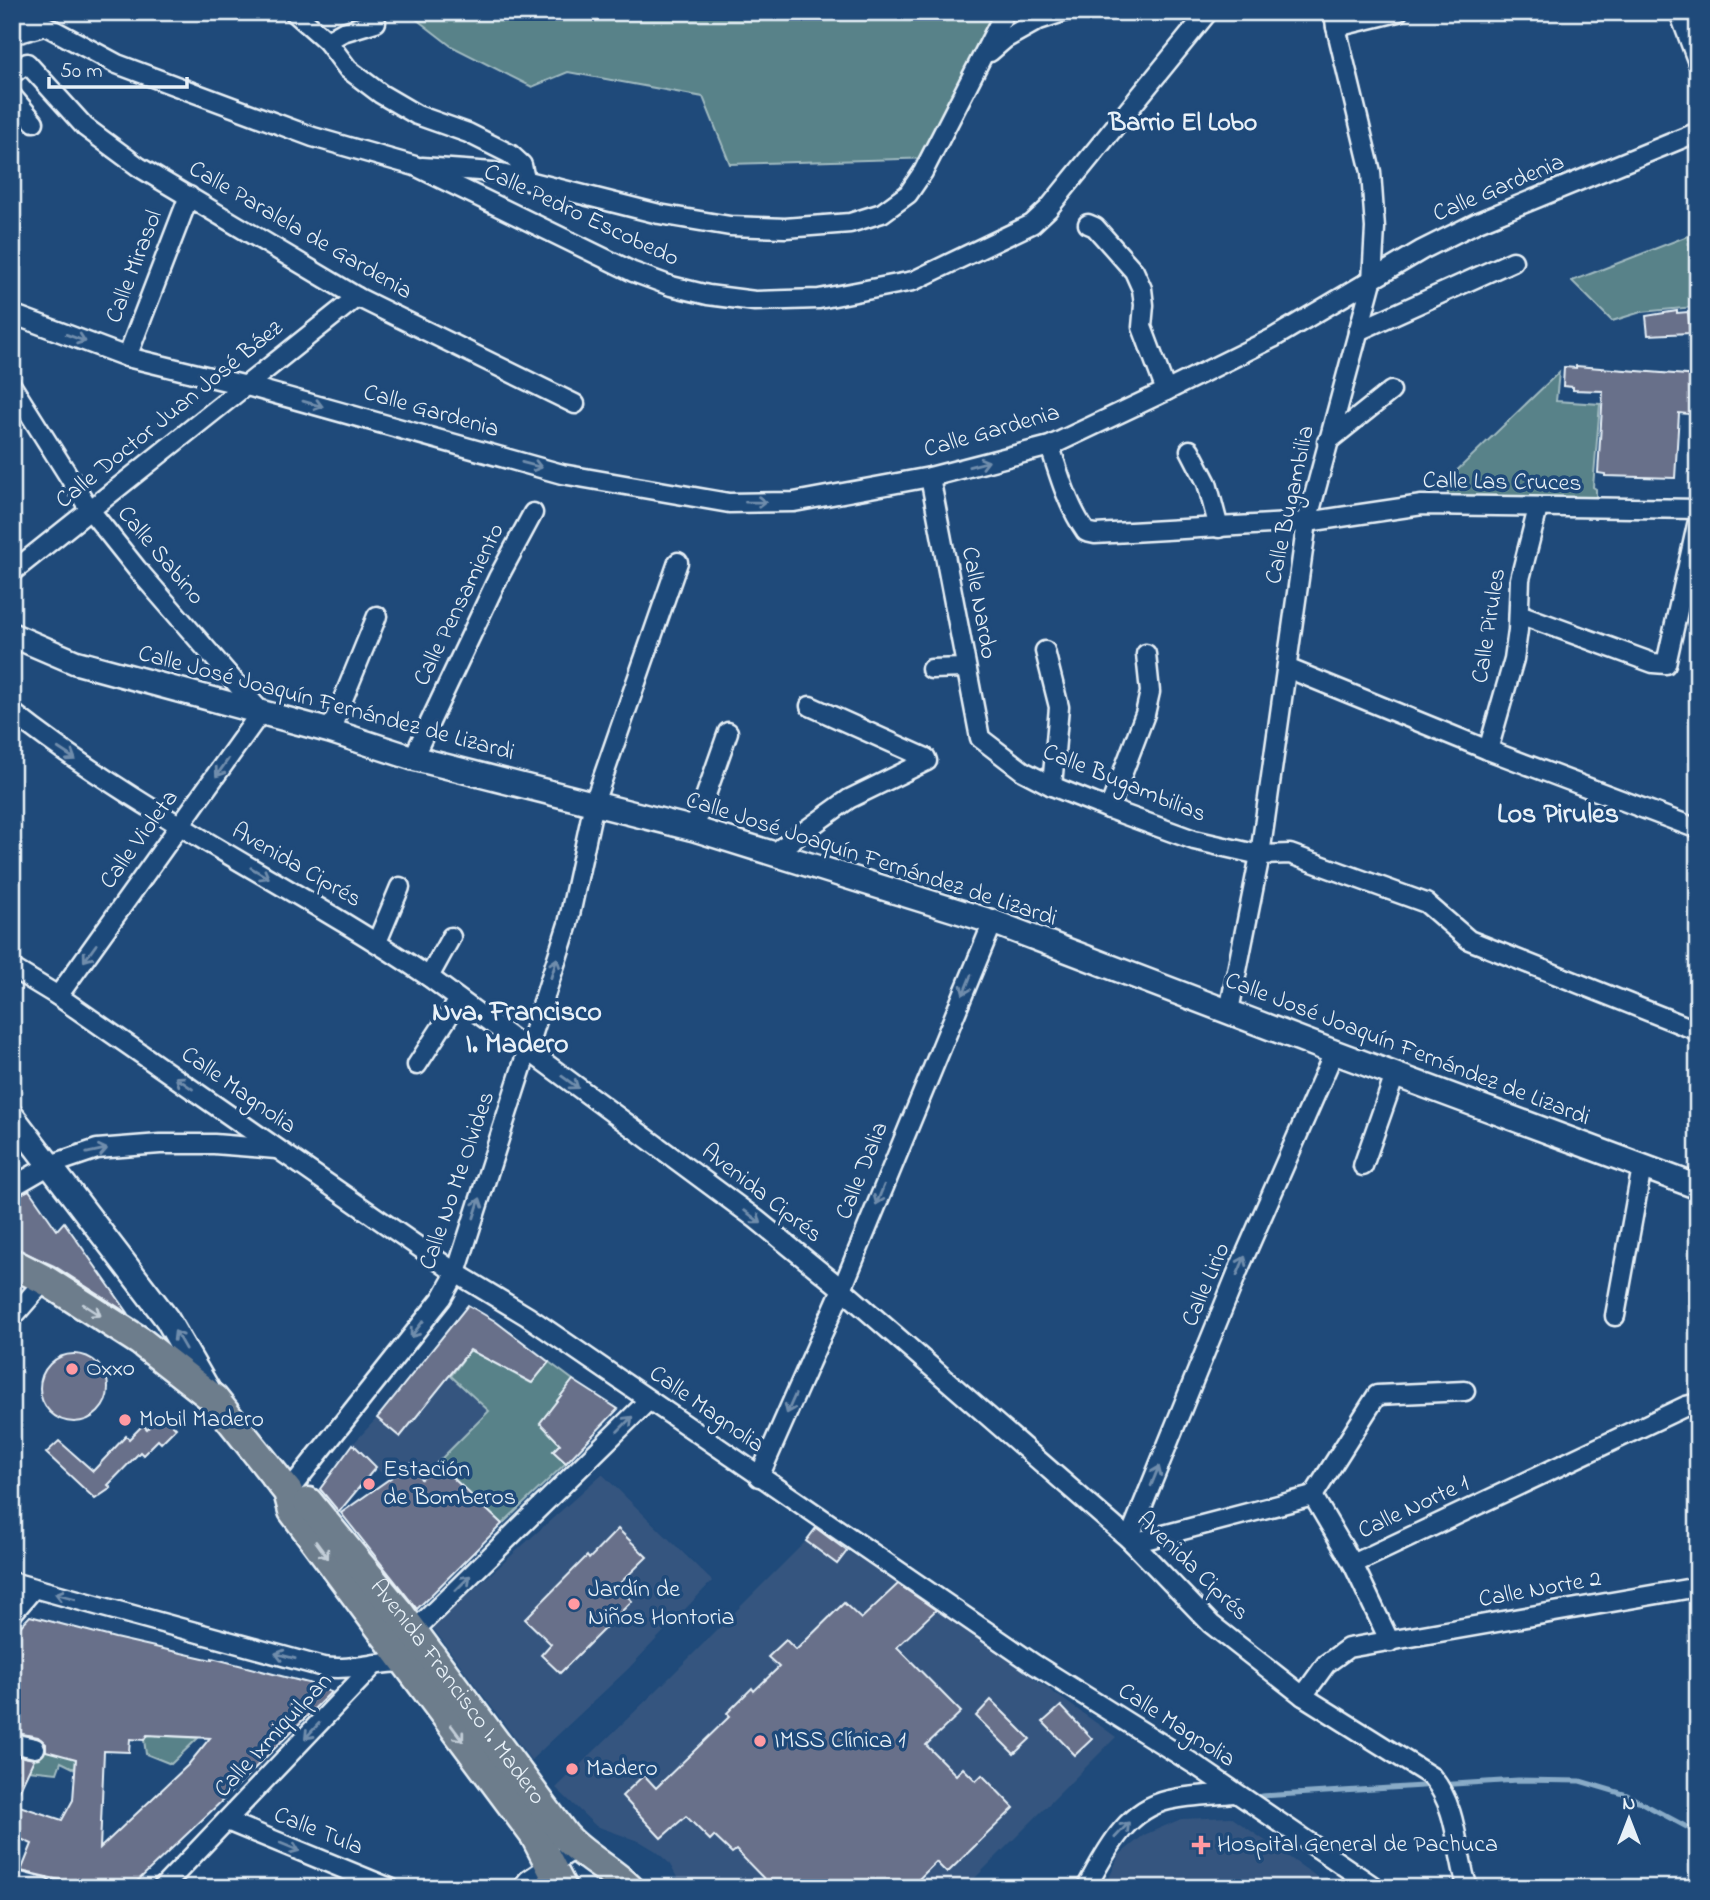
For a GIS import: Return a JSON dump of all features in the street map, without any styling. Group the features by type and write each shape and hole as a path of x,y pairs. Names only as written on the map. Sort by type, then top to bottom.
{"main road":[{"name":"Avenida Francisco I. Madero","path":"12,1263 45,1280 139,1341 214,1399 288,1492 293,1511 440,1667 576,1848 629,1888"},
{"name":"Avenida Francisco I. Madero","path":"399,1626 404,1662 535,1836 557,1877"}],"street":[{"name":"Calle Pedro Escobedo","path":"20,12 117,64 224,106 313,138 415,166 633,272 671,286 755,302 819,299 879,289 923,276 1032,224 1048,209 1208,12"},
{"path":"295,12 327,41 348,69 381,94 417,115 468,133 510,154 522,165 525,180"},
{"path":"415,166 456,167 493,172 659,214 730,226 785,228 850,223 882,213 908,194 923,172 1005,12"},
{"path":"982,60 1005,39 1039,16 1063,12"},
{"path":"1335,20 1398,12"},
{"path":"1679,12 1698,63"},
{"name":"Calle Bugambilia","path":"1229,1011 1260,855 1307,522 1371,281 1375,228 1371,172 1335,20"},
{"path":"327,41 344,32 376,22"},
{"path":"12,35 44,26"},
{"name":"Calle Paralela de Gardenia","path":"20,68 85,127 139,167 357,297 575,404"},
{"path":"12,96 34,121"},
{"name":"Calle Gardenia","path":"12,314 127,357 247,386 562,474 729,503 794,502 930,477 1049,446 1273,338 1422,250 1478,222 1698,132"},
{"name":"Calle Mirasol","path":"127,357 189,196"},
{"path":"1088,224 1095,227 1134,271 1142,289 1142,327 1166,391"},
{"path":"1358,331 1513,261"},
{"name":"Calle Doctor Juan José Báez","path":"12,572 357,297"},
{"name":"Calle Sabino","path":"12,386 90,510 137,569 261,712"},
{"path":"1327,442 1391,391"},
{"name":"Calle Las Cruces","path":"1049,446 1063,489 1086,532 1095,534 1307,522 1422,505 1538,509 1698,509"},
{"path":"1190,450 1207,483 1219,528"},
{"name":"Calle Nardo","path":"930,477 980,738"},
{"name":"Calle Pirules","path":"1488,750 1514,659 1520,579 1538,509"},
{"name":"Calle Pensamiento","path":"413,758 498,578 533,513"},
{"path":"1519,614 1653,663 1666,664 1697,525"},
{"name":"Calle No Me Olvides","path":"288,1492 442,1298 456,1273 568,924 594,803 678,562"},
{"path":"330,731 377,616"},
{"name":"Calle José Joaquín Fernández de Lizardi","path":"12,635 75,662 330,731 413,758 694,829 993,922 1698,1188"},
{"path":"1045,651 1059,707 1052,786"},
{"path":"1109,809 1145,714 1150,692 1146,654"},
{"path":"931,669 965,668"},
{"path":"1287,668 1488,750 1698,830"},
{"path":"774,853 849,799 927,761 926,758 810,706"},
{"name":"Avenida Ciprés","path":"12,712 55,747 181,826 377,942 429,977 756,1219 842,1289 1131,1541 1211,1624 1303,1696 1432,1777 1445,1795 1464,1880 1469,1888"},
{"name":"Calle Violeta","path":"58,996 261,712"},
{"path":"694,829 728,732"},
{"name":"Calle Bugambilias","path":"980,738 1023,771 1052,786 1194,840 1260,855 1290,854 1426,902 1469,940 1698,1031"},
{"path":"377,942 400,887"},
{"name":"Calle Dalia","path":"760,1477 842,1289 993,922"},
{"path":"429,977 451,937"},
{"name":"Calle Magnolia","path":"12,968 58,996 456,1273 527,1316 1034,1664 1197,1766 1376,1888"},
{"path":"417,1065 459,1000"},
{"name":"Calle Lirio","path":"1131,1541 1238,1271 1334,1052"},
{"path":"1363,1166 1395,1075"},
{"path":"12,1116 167,1319 214,1399"},
{"path":"12,1187 50,1165 97,1149 160,1144 214,1144 276,1149"},
{"path":"1615,1317 1642,1167"},
{"path":"12,1318 45,1280"},
{"path":"1131,1541 1313,1496 1377,1395 1465,1391"},
{"path":"399,1626 648,1401"},
{"name":"Calle Norte 1","path":"1313,1496 1353,1564 1673,1412 1698,1403"},
{"path":"1353,1564 1390,1642"},
{"path":"12,1582 323,1667 355,1669 375,1664 404,1662 440,1667"},
{"name":"Calle Norte 2","path":"1303,1696 1326,1664 1348,1648 1698,1587"},
{"path":"12,1614 34,1588"},
{"name":"Calle Ixmiquilpan","path":"162,1888 375,1664"},
{"path":"12,1743 35,1748"},
{"path":"1086,1888 1112,1840 1135,1815 1168,1800 1234,1793"},
{"name":"Calle Tula","path":"227,1821 390,1888"},
{"path":"522,1888 528,1880 557,1877 576,1848"},
{"path":"12,1880 42,1888"}],"shaded area":[{"path":"451,1376 489,1410 421,1479 411,1463 388,1480 353,1444 377,1418 401,1437"},
{"name":"Jardín de Niños Hontoria","path":"602,1474 712,1581 627,1670 531,1760 432,1627"},
{"path":"816,1528 847,1551 900,1583 1116,1737 965,1888 683,1888 669,1863 656,1851 641,1842 596,1826 556,1788 806,1541"},
{"name":"Hospital General de Pachuca","path":"1231,1817 1333,1888 1105,1888 1119,1855 1144,1835 1181,1819"}],"green space":[{"path":"407,12 1005,12 936,158 730,164 703,97 568,72 532,87 451,46"},
{"path":"1698,232 1698,350 1694,307 1641,312 1612,321 1572,281"},
{"path":"1559,372 1556,401 1600,404 1593,487 1596,489 1596,504 1450,501 1445,482"},
{"path":"470,1350 531,1383 549,1362 573,1380 540,1423 560,1444 553,1451 566,1463 502,1524 437,1463 489,1411 451,1376"},
{"path":"79,1716 75,1769 61,1762 57,1773 28,1770 18,1758 21,1745 51,1752"},
{"path":"147,1735 198,1738 171,1764 146,1754 144,1740"}],"building":[{"path":"1688,312 1690,333 1648,335 1646,316"},
{"path":"1564,367 1698,376 1698,415 1679,413 1675,478 1605,476 1598,473 1603,391 1573,390 1573,387 1563,386"},
{"path":"29,1190 57,1230 64,1222 129,1314 54,1266 12,1247 12,1198"},
{"path":"468,1305 495,1321 549,1362 532,1383 470,1350 400,1437 377,1418"},
{"name":"Oxxo","path":"74,1354 87,1357 98,1364 105,1375 108,1388 105,1401 98,1412 87,1419 74,1422 61,1419 50,1412 43,1401 40,1388 43,1375 50,1364 61,1357"},
{"path":"573,1380 618,1409 566,1463 553,1451 560,1444 540,1423"},
{"path":"162,1414 176,1428 161,1443 158,1440 143,1455 140,1452 108,1485 111,1488 95,1499 46,1453 59,1441 93,1471 126,1436 129,1439 143,1425 147,1429"},
{"path":"353,1444 376,1467 339,1512 320,1489"},
{"path":"412,1463 421,1479 437,1463 502,1524 417,1609 341,1513"},
{"path":"816,1528 847,1551 837,1564 806,1541"},
{"path":"618,1529 647,1557 617,1586 632,1601 560,1673 541,1655 551,1644 525,1619 587,1556 589,1559"},
{"path":"898,1584 936,1610 897,1647 961,1712 926,1745 956,1775 963,1768 976,1781 982,1775 1014,1808 947,1873 936,1862 910,1888 773,1888 736,1850 732,1853 714,1836 710,1840 686,1816 661,1838 622,1796 644,1775 656,1788 730,1716 727,1713 752,1688 754,1691 779,1667 768,1657 786,1640 796,1650 844,1603 861,1619"},
{"path":"30,1616 115,1638 212,1658 308,1683 331,1692 130,1888 78,1888 72,1883 21,1871 32,1844 12,1835 12,1755 34,1759 13,1804 62,1820 73,1800 76,1759 46,1751 46,1744 38,1737 12,1732 12,1635","holes":["147,1735 210,1738 188,1765 100,1848 104,1751 129,1752 130,1739 144,1740"]},
{"path":"991,1700 1030,1739 1014,1754 976,1716"},
{"path":"1061,1706 1092,1739 1075,1755 1043,1722"}],"waterway":[{"path":"1261,1796 1518,1780 1580,1781 1627,1795 1698,1833"}],"place":[{"name":"Oxxo","path":"72,1369"},
{"name":"Mobil Madero","path":"125,1420"},
{"name":"Estación de Bomberos","path":"369,1484"},
{"name":"Jardín de Niños Hontoria","path":"574,1604"},
{"name":"IMSS Clínica 1","path":"760,1741"},
{"name":"Madero","path":"572,1769"},
{"name":"Hospital General de Pachuca","path":"1201,1845"}],"district":[{"name":"Barrio El Lobo","path":"1183,124"},
{"name":"Los Pirules","path":"1558,815"},
{"name":"Nva. Francisco I. Madero","path":"517,1029"}]}
